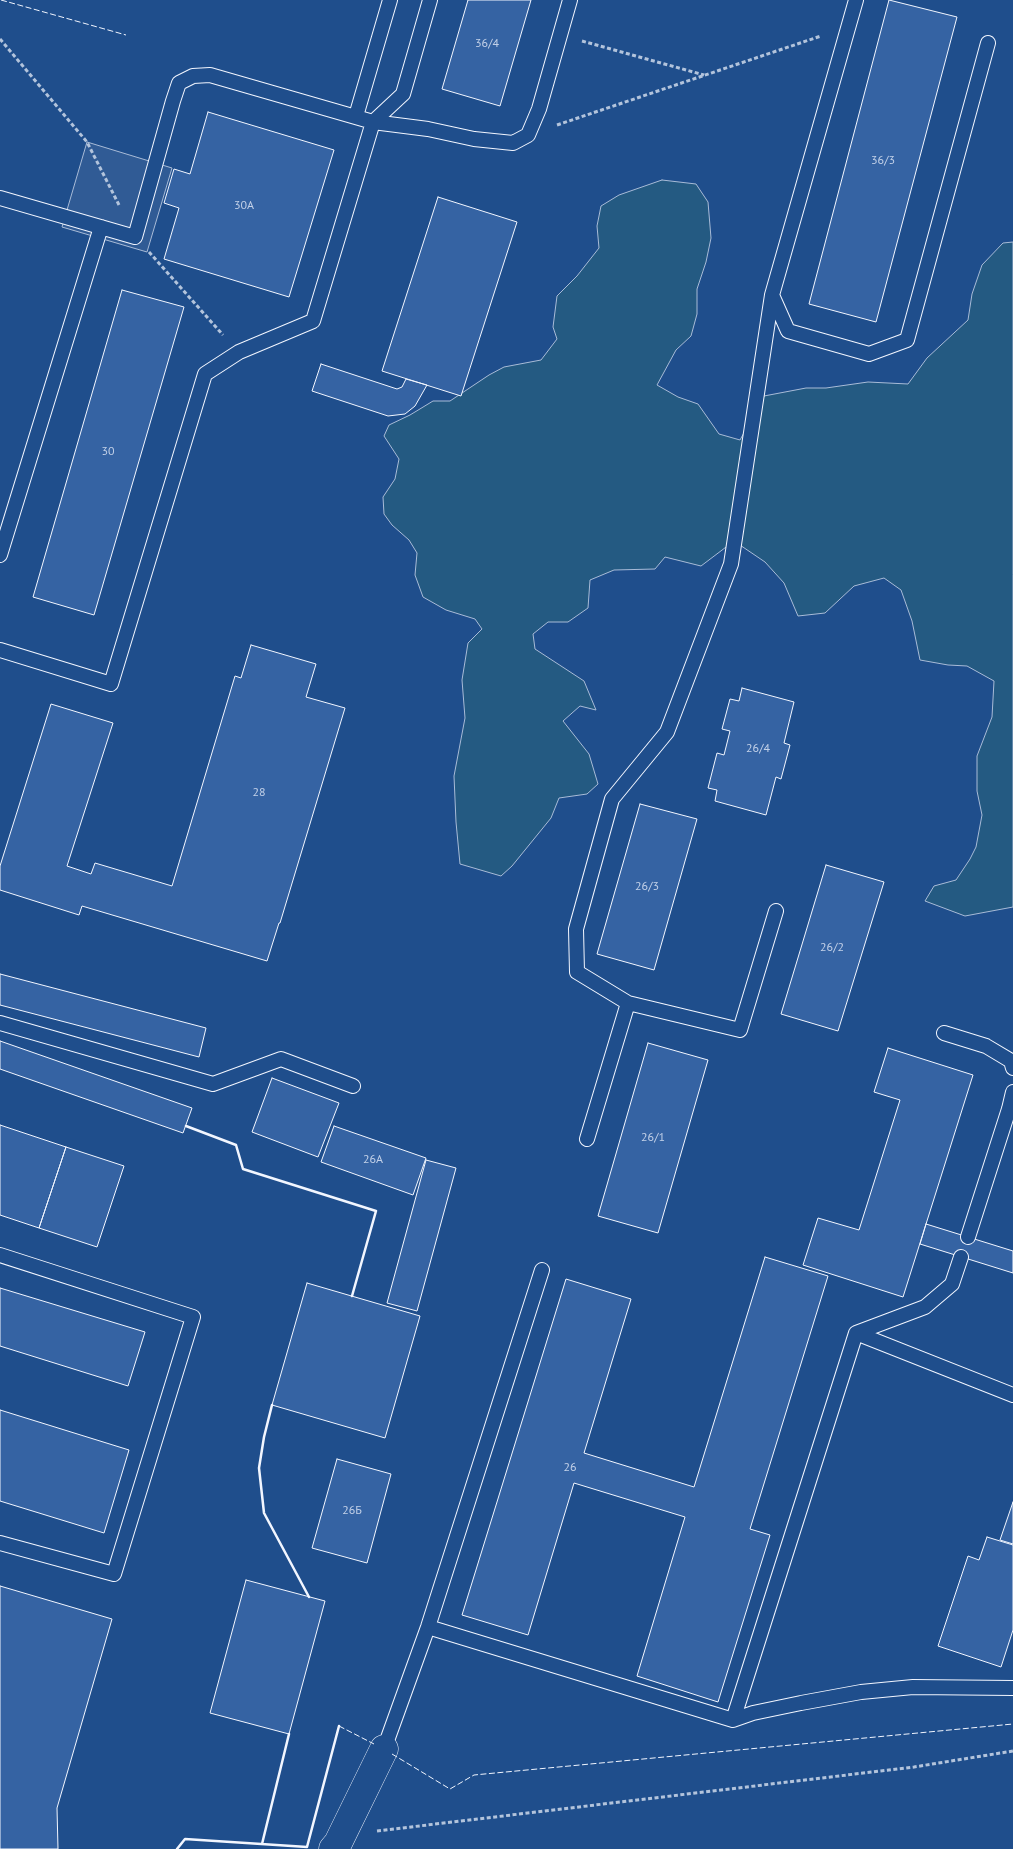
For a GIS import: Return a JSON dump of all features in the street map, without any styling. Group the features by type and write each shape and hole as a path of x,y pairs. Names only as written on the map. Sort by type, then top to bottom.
{"street":[{"path":"337,1842 384,1749"}],"lane":[{"path":"356,116 390,0"},
{"path":"0,650 111,684 205,374 239,352 313,320 373,122 403,94 430,0"},
{"path":"0,198 135,237 179,84 193,76 210,75 373,122 428,129 474,139 513,143 528,135 539,109 570,0"},
{"path":"776,911 740,1030 628,1003 577,972 576,929 612,799 667,732 731,564 772,295 856,0"},
{"path":"772,295 788,331 869,354 907,340 988,43"},
{"path":"0,555 101,228"},
{"path":"586,1139 628,1003"},
{"path":"0,1023 213,1084 281,1059 353,1086"},
{"path":"944,1033 986,1046 1011,1061 1013,1068"},
{"path":"968,1237 1010,1108 1013,1092"},
{"path":"0,1254 193,1317 114,1574 0,1543"},
{"path":"856,1333 925,1307 952,1284 961,1257"},
{"path":"384,1749 428,1627 542,1270"},
{"path":"856,1333 1013,1395"},
{"path":"733,1720 856,1333"},
{"path":"428,1627 733,1720 754,1713 801,1703 878,1690 913,1687 1013,1688"}],"path":[{"path":"528,135 848,27"},
{"path":"560,35 706,75"},
{"path":"0,39 87,142 135,237 239,352"},
{"path":"337,1842 894,1769 1013,1751"}],"shaded area":[{"path":"87,142 172,168 147,252 62,227"},
{"path":"662,180 696,184 708,202 711,238 706,262 697,289 697,314 691,336 676,350 657,385 678,397 698,404 719,434 740,440 764,396 806,388 826,388 868,382 908,384 927,358 968,320 972,294 982,265 1003,243 1013,242 1013,907 965,916 925,901 934,886 956,880 976,847 982,815 977,791 977,756 992,717 994,681 967,666 920,660 912,621 901,590 884,578 854,586 825,613 798,616 784,583 765,562 734,541 701,566 665,557 655,569 614,570 590,580 588,608 568,622 548,622 533,634 535,649 584,681 596,710 580,706 563,721 589,754 598,784 587,794 559,798 551,818 512,866 501,876 460,864 454,776 465,718 462,680 468,643 482,629 475,619 446,610 423,597 415,575 417,553 409,540 392,525 384,514 383,497 395,479 399,459 384,436 389,425 433,401 450,401 504,367 541,360 557,339 553,327 557,296 577,276 599,248 597,226 601,206 619,195"}],"building":[{"path":"468,0 531,0 500,106 442,89"},
{"path":"889,0 957,17 876,322 809,304"},
{"path":"208,112 334,150 289,297 164,259 179,208 164,203 174,169 190,174"},
{"path":"438,197 517,222 461,396 382,371"},
{"path":"122,290 184,307 94,615 33,597"},
{"path":"321,364 397,389 402,387 406,379 427,385 415,406 405,414 388,416 312,391"},
{"path":"251,645 316,664 306,697 345,708 267,961 82,906 79,915 0,890 0,866 51,704 113,723 67,866 91,874 95,863 172,886 235,676 241,678"},
{"path":"742,688 794,702 784,743 790,745 781,779 776,777 766,815 715,801 717,790 708,788 717,753 724,755 730,731 722,729 730,699 739,701"},
{"path":"640,804 697,819 654,970 597,954"},
{"path":"826,865 884,882 838,1031 781,1014"},
{"path":"0,974 206,1028 199,1057 0,1005"},
{"path":"0,1041 192,1108 183,1133 0,1069"},
{"path":"648,1043 708,1060 658,1233 598,1216"},
{"path":"888,1048 973,1075 903,1297 803,1265 818,1218 859,1230 900,1100 874,1092"},
{"path":"272,1078 339,1103 318,1157 252,1132"},
{"path":"0,1125 66,1147 39,1228 0,1215"},
{"path":"334,1126 426,1158 413,1195 321,1162"},
{"path":"66,1147 124,1166 97,1247 39,1228"},
{"path":"426,1160 456,1168 417,1311 387,1303"},
{"path":"926,1224 1013,1251 1013,1273 920,1244"},
{"path":"765,1257 828,1276 750,1529 770,1535 718,1702 637,1676 685,1517 574,1483 528,1635 462,1615 566,1279 631,1299 584,1453 694,1487"},
{"path":"307,1283 420,1316 385,1438 272,1405"},
{"path":"0,1288 145,1332 128,1386 0,1346"},
{"path":"0,1410 129,1450 104,1533 0,1501"},
{"path":"337,1459 391,1474 367,1563 312,1548"},
{"path":"1013,1502 1013,1544 1000,1540"},
{"path":"987,1537 1013,1545 1013,1630 1001,1667 938,1646 968,1556 979,1560"},
{"path":"246,1580 325,1601 289,1734 210,1713"},
{"path":"0,1586 112,1619 57,1808 58,1849 0,1849"}],"fence":[{"path":"1,0 126,35"},
{"path":"392,1754 450,1789 474,1775 1013,1724"},
{"path":"339,1726 374,1744"}],"wall":[{"path":"186,1126 236,1145 243,1169 376,1211 352,1296"},
{"path":"272,1405 259,1468 264,1513 309,1597"},
{"path":"177,1849 185,1839 307,1847 339,1726"},
{"path":"262,1844 289,1734"}]}
